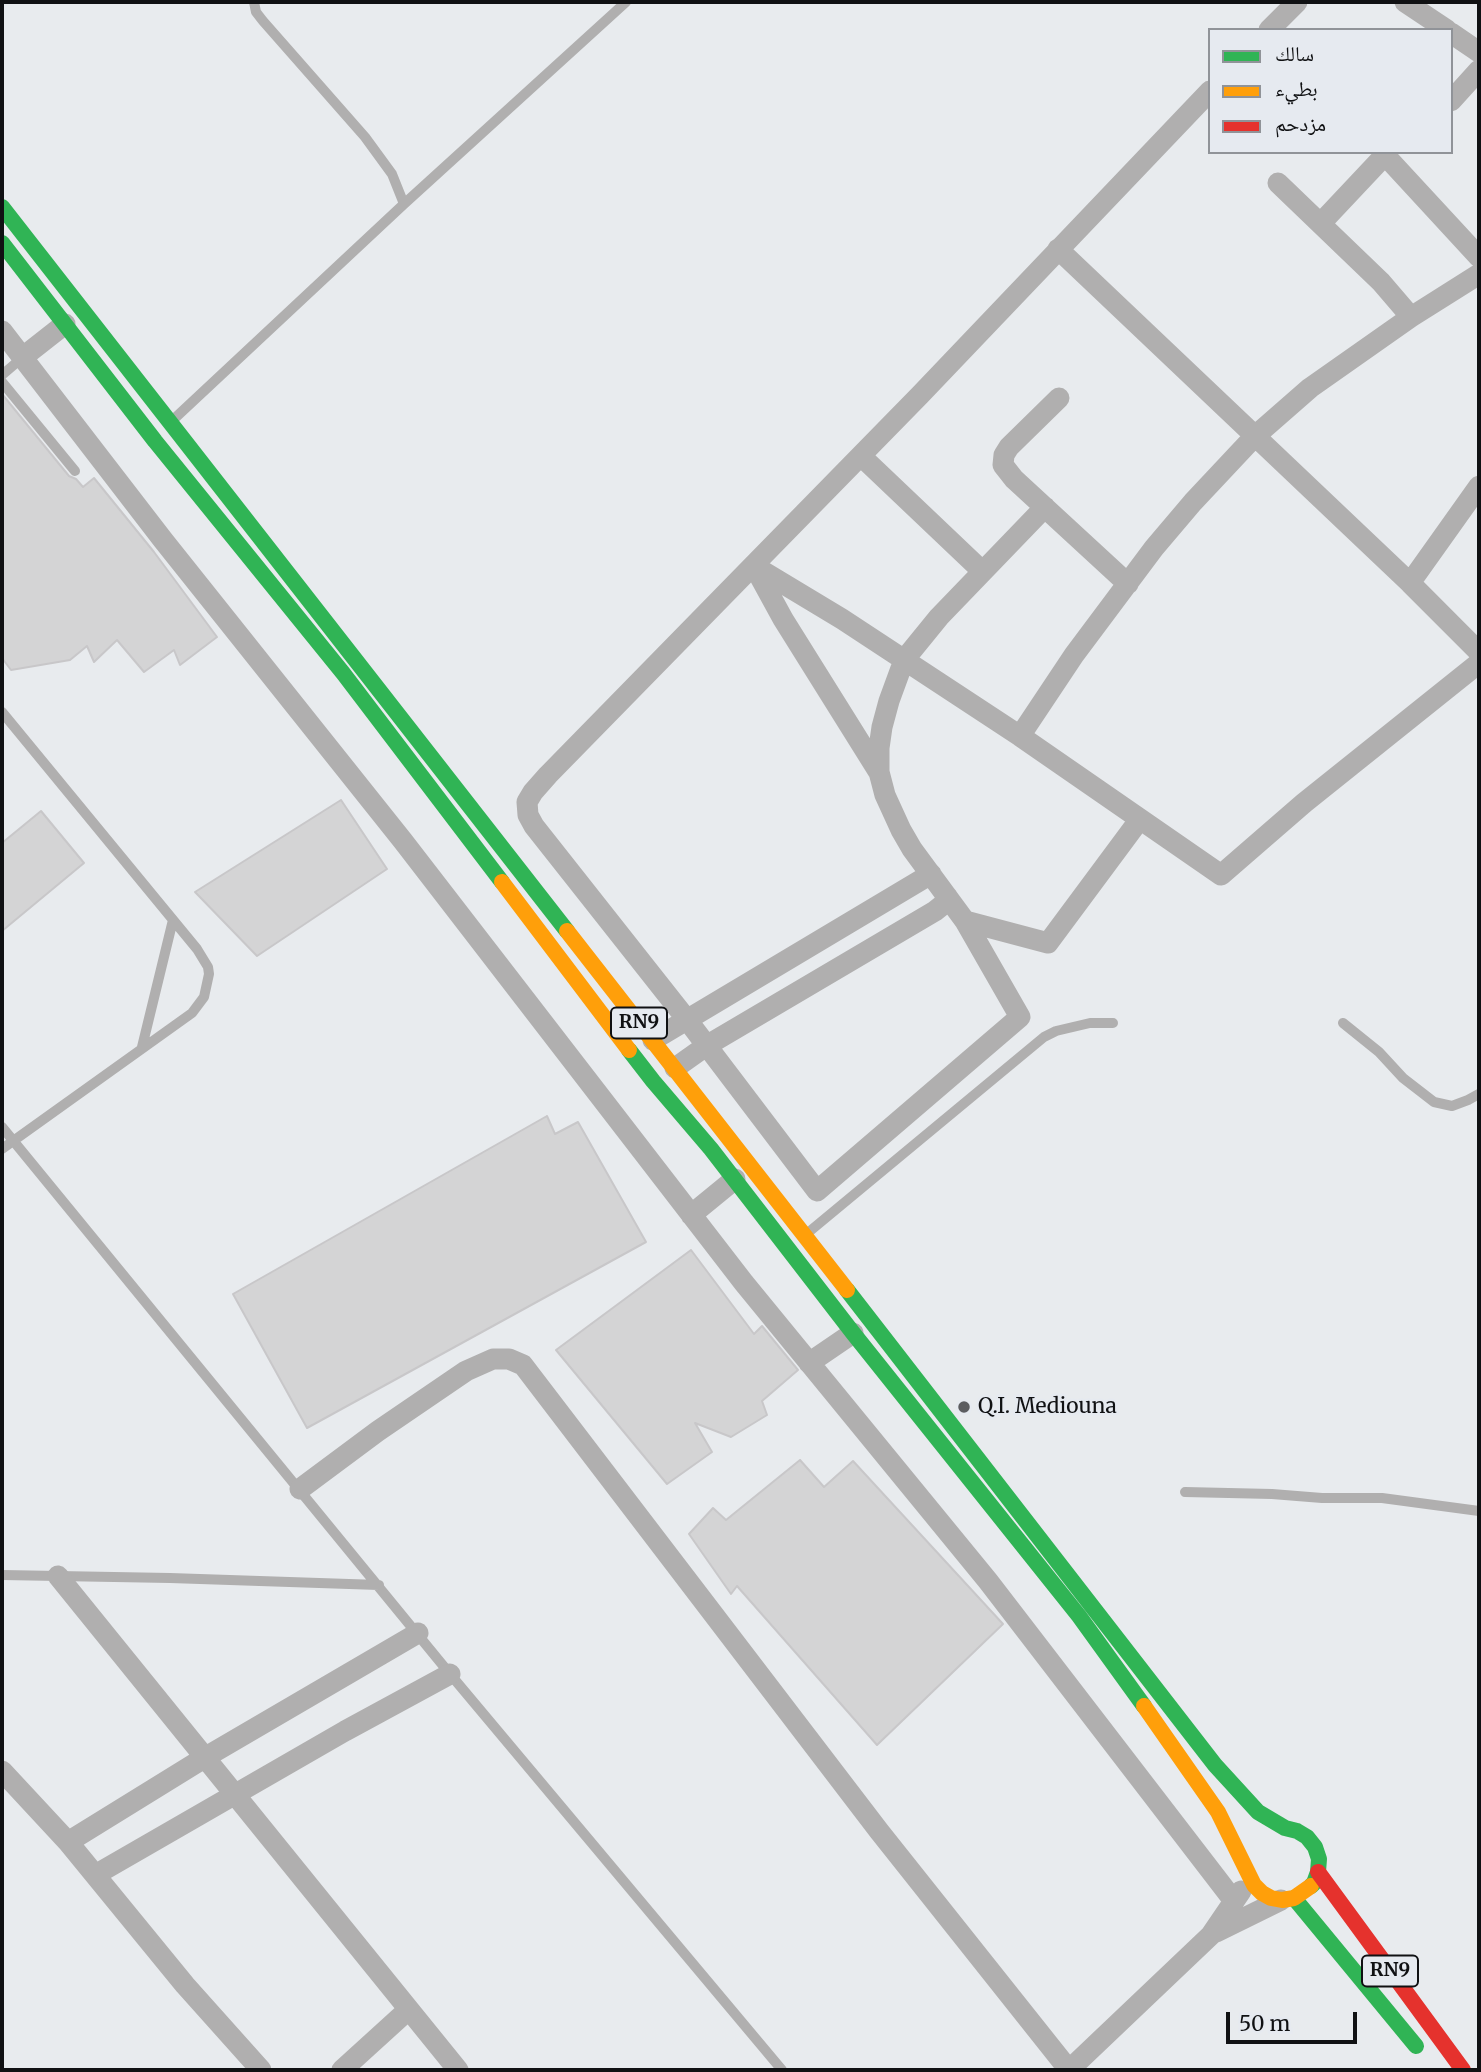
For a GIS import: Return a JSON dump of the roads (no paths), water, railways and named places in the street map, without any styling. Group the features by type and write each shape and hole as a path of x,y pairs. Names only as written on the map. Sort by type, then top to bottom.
{"highway":[{"name":"RN9","path":"2,207 1215,1765 1258,1812 1285,1828 1297,1831 1315,1847 1319,1859 1318,1872 1463,2070"},
{"name":"RN9","path":"2,243 155,441 343,673 646,1072 734,1179 1079,1616 1202,1787 1218,1812 1254,1885 1271,1898 1288,1899 1426,2060"},
{"path":"1248,1872 1248,1857 1257,1840 1272,1830 1285,1828"},
{"path":"1288,1899 1305,1892 1314,1883 1318,1872"}],"street":[{"path":"1271,28 1297,2"},
{"path":"1405,2 1444,28"},
{"path":"1453,34 1479,52"},
{"path":"1453,99 1479,70"},
{"path":"754,566 783,619 879,772 901,830 912,849 965,920 1020,1017 817,1191 688,1021 534,826 526,806 533,792 548,775 754,566 1208,93"},
{"path":"1321,223 1392,156 1479,257"},
{"path":"1278,183 1381,282 1411,317"},
{"path":"1058,249 1410,583 1479,652"},
{"path":"1020,736 1068,664 1154,548 1254,437 1310,388 1411,317 1479,274"},
{"path":"23,357 65,324"},
{"path":"2,331 163,541 403,841 691,1215 988,1581 1234,1901"},
{"path":"1059,398 1004,454 1006,471 1128,584"},
{"path":"860,456 982,571"},
{"path":"1410,583 1479,486"},
{"path":"879,772 882,727 904,660 939,617 1045,507"},
{"path":"754,566 842,619 1020,736 1221,875 1304,803 1479,663"},
{"path":"965,920 1048,943 1140,819"},
{"path":"653,1040 930,874"},
{"path":"675,1068 706,1046 934,911 945,903 947,896"},
{"path":"799,952 815,981"},
{"path":"691,1215 734,1179"},
{"path":"809,1363 853,1333"},
{"path":"300,1489 466,1371 493,1359 509,1359 523,1366 879,1831 1069,2070 1211,1935 1234,1901 1248,1872"},
{"path":"58,1576 458,2070"},
{"path":"68,1842 204,1758 418,1633"},
{"path":"95,1875 450,1674"},
{"path":"2,1771 68,1842 185,1985 261,2070"},
{"path":"1211,1935 1288,1899"},
{"path":"342,2070 408,2010"}],"lane":[{"path":"254,2 256,12 263,21 365,136 392,174 404,204"},
{"path":"170,423 404,204 626,2"},
{"path":"2,375 23,357"},
{"path":"2,382 75,471"},
{"path":"2,712 6,723 203,957 208,967 209,981 204,997 180,1023 142,1047 2,1149"},
{"path":"142,1047 173,920"},
{"path":"805,1235 1044,1037 1056,1031 1090,1023 1113,1023"},
{"path":"1343,1023 1434,1102 1452,1106 1479,1094"},
{"path":"2,1127 450,1674 782,2070"},
{"path":"1185,1492 1382,1498 1479,1511"},
{"path":"2,1575 290,1581 379,1586"}],"place":[{"name":"Q.I. Mediouna","path":"964,1407"}]}
